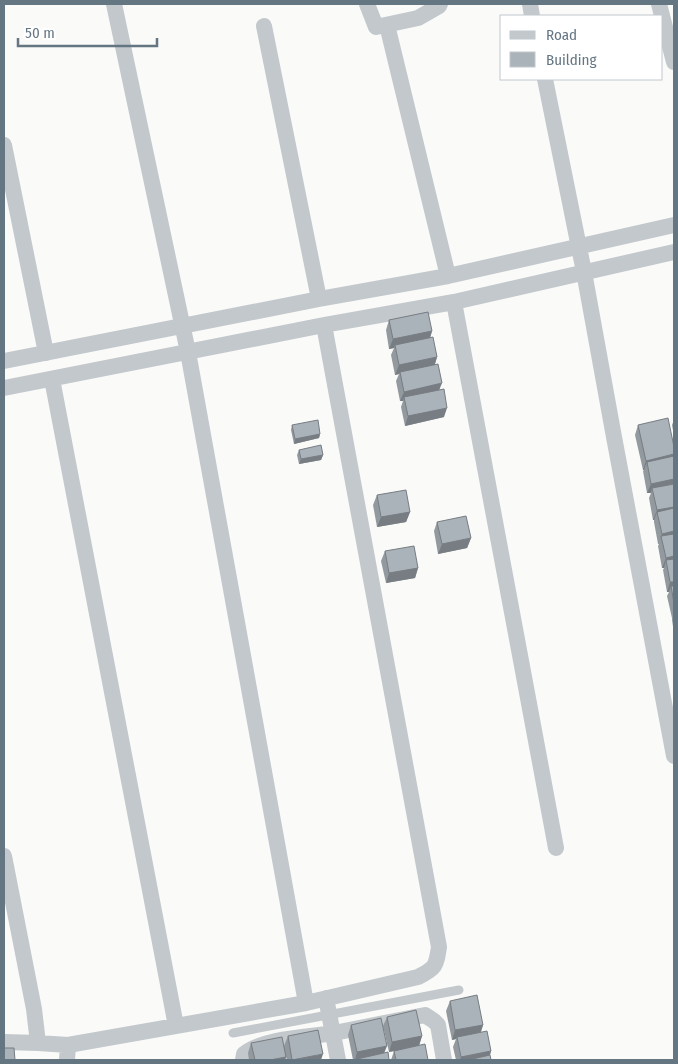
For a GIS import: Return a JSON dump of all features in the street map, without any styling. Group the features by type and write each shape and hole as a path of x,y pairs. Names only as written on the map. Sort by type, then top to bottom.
{"street":[{"path":"114,4 188,352 306,1003"},
{"path":"367,4 376,27 418,18 440,4"},
{"path":"663,19 674,62"},
{"path":"387,24 448,276"},
{"path":"264,26 319,299"},
{"path":"545,80 584,272 674,756"},
{"path":"4,145 46,353"},
{"path":"4,361 319,299 448,276 674,226"},
{"path":"4,388 324,325 454,302 674,252"},
{"path":"454,302 556,848"},
{"path":"4,1042 38,1043 68,1052 176,1026 306,1003 418,976 431,971 437,963 439,947 324,325"},
{"path":"52,379 176,1026"},
{"path":"4,856 34,1009 38,1043"},
{"path":"326,998 338,1060"},
{"path":"243,1060 244,1054 252,1048 268,1043 425,1015 438,1025 444,1060"}],"lane":[{"path":"233,1033 459,990"}],"building":[{"path":"428,312 432,331 393,339 389,320"},
{"path":"433,337 437,357 399,365 395,345"},
{"path":"438,364 442,383 404,392 400,372"},
{"path":"444,389 447,408 408,416 404,397"},
{"path":"668,418 674,454 646,461 638,425"},
{"path":"318,420 320,434 295,439 292,425"},
{"path":"321,445 323,455 301,459 299,450"},
{"path":"674,456 674,479 651,484 647,462"},
{"path":"674,484 674,507 657,510 652,488"},
{"path":"406,490 410,512 381,517 377,495"},
{"path":"674,508 674,531 662,534 657,512"},
{"path":"466,516 471,538 442,544 437,522"},
{"path":"674,534 674,556 666,558 661,536"},
{"path":"414,546 418,568 389,573 385,551"},
{"path":"674,559 674,582 670,582 666,560"},
{"path":"671,586 674,586 674,603"},
{"path":"477,995 483,1025 455,1030 450,1001"},
{"path":"416,1010 422,1036 392,1042 387,1017"},
{"path":"381,1018 387,1046 357,1052 351,1025"},
{"path":"318,1030 323,1054 292,1060 288,1036"},
{"path":"487,1031 491,1051 461,1057 457,1037"},
{"path":"282,1037 286,1057 255,1060 251,1043"},
{"path":"425,1044 428,1060 396,1060 394,1051"},
{"path":"4,1048 14,1048 15,1060 4,1060"},
{"path":"388,1052 389,1060 357,1060 357,1059"},
{"path":"490,1055 491,1060 468,1060"}]}
